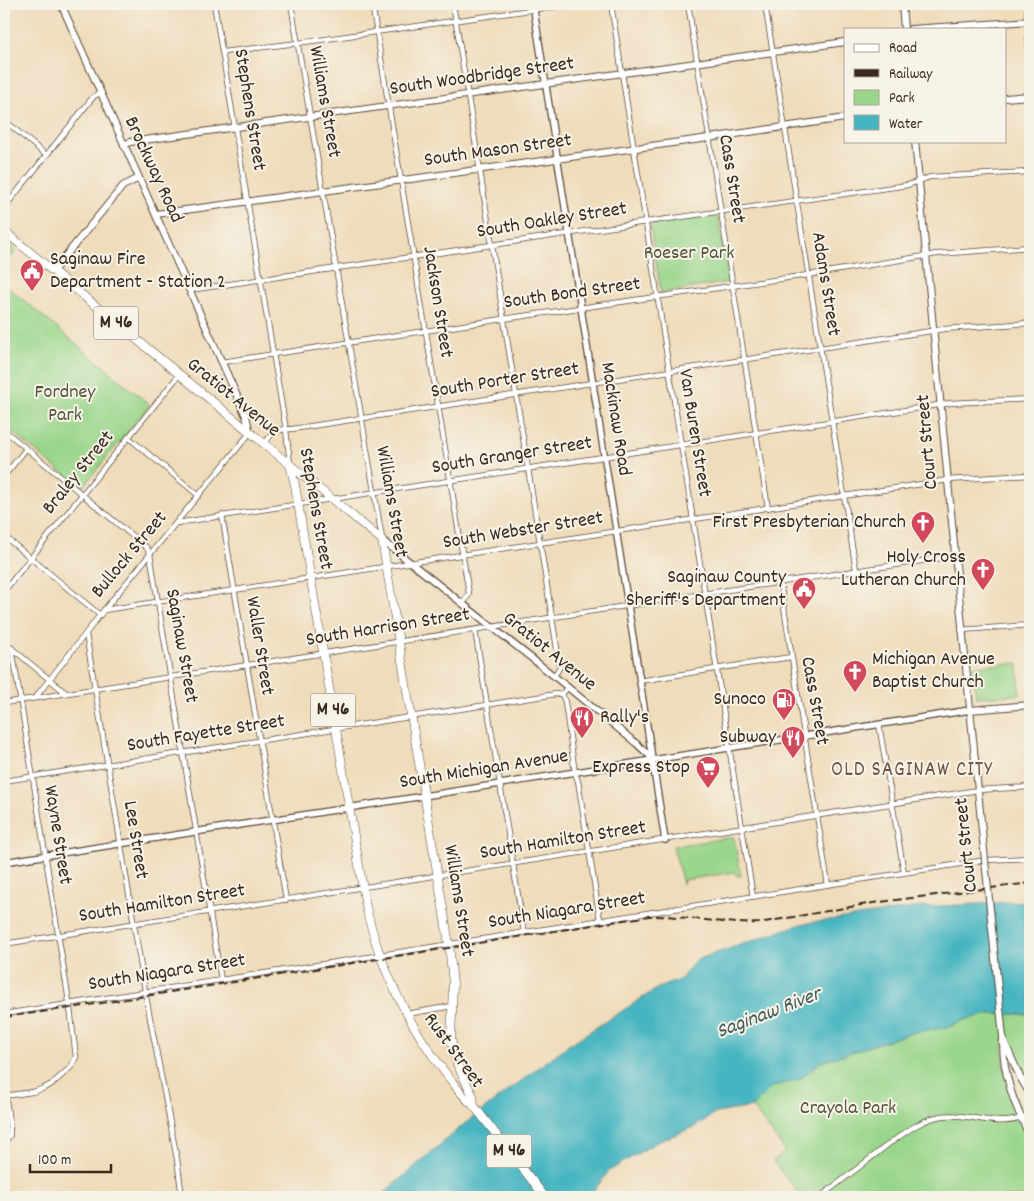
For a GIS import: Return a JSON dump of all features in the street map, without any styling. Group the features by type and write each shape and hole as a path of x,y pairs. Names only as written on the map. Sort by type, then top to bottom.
{"highway":[{"name":"Gratiot Avenue","path":"4,231 382,540"},
{"name":"Stephens Street","path":"290,465 311,579 362,888 379,955 407,1014"},
{"name":"Williams Street","path":"382,540 449,944 453,984 452,1039 455,1055 464,1080 473,1096 474,1106"},
{"name":"Rust Street","path":"407,1014 438,1063 467,1101 474,1106"},
{"name":"M 46","path":"474,1106 545,1197"}],"main road":[{"name":"Brockway Road","path":"60,4 246,416 250,433"},
{"path":"902,4 904,28"},
{"path":"926,28 1029,21"},
{"name":"South Woodbridge Street","path":"124,145 130,142 844,42"},
{"path":"1006,98 1030,96"},
{"name":"South Mason Street","path":"156,214 844,118"},
{"name":"Court Street","path":"915,142 961,630 1003,1037"},
{"path":"53,271 123,186 139,178"},
{"path":"970,710 1030,705"},
{"path":"1003,1037 1020,1077 1030,1094"},
{"path":"1003,1037 1004,1066 1010,1090 1030,1136"}],"street":[{"name":"Stephens Street","path":"214,4 286,430 290,465"},
{"name":"Williams Street","path":"292,4 382,540"},
{"name":"Jackson Street","path":"372,4 469,594 463,604"},
{"path":"452,4 560,667 554,676"},
{"path":"223,52 455,21 534,6 573,4"},
{"name":"Van Buren Street","path":"611,4 753,897"},
{"name":"Cass Street","path":"688,4 768,508"},
{"name":"Adams Street","path":"765,4 856,570"},
{"path":"1028,4 1030,77"},
{"name":"Mackinaw Road","path":"534,6 665,840"},
{"path":"4,208 94,96 100,93"},
{"path":"4,120 46,155"},
{"name":"South Oakley Street","path":"190,290 908,185 930,177 1030,172"},
{"name":"South Bond Street","path":"222,362 937,254 1030,247"},
{"name":"South Porter Street","path":"264,444 275,430 286,430 934,330 1030,323"},
{"name":"Braley Street","path":"4,591 179,375"},
{"name":"South Granger Street","path":"177,523 832,423 951,403 1030,399"},
{"path":"4,430 146,548 150,554"},
{"name":"Bullock Street","path":"35,698 104,610 250,433"},
{"path":"128,437 198,495"},
{"path":"4,476 26,449"},
{"name":"South Webster Street","path":"104,610 948,480 1030,475"},
{"name":"Waller Street","path":"222,515 286,900"},
{"path":"4,536 100,615"},
{"name":"Gratiot Avenue","path":"382,540 554,676 653,759"},
{"name":"Saginaw Street","path":"150,554 222,980"},
{"name":"South Harrison Street","path":"4,703 705,593 954,556"},
{"name":"Cass Street","path":"780,582 828,885"},
{"path":"961,630 1030,625"},
{"path":"475,630 524,932"},
{"name":"Lee Street","path":"86,634 133,923 177,1159 182,1197"},
{"path":"4,642 66,693"},
{"name":"Wayne Street","path":"5,1096 32,1092 52,1084 71,1067 76,1057 12,648"},
{"path":"639,681 791,657"},
{"path":"568,688 562,694 566,702 575,772 600,920"},
{"name":"South Fayette Street","path":"4,780 562,694"},
{"name":"South Michigan Avenue","path":"4,862 970,710"},
{"path":"879,724 904,873"},
{"name":"South Hamilton Street","path":"4,944 665,840 741,826 978,790 1030,787"},
{"name":"South Niagara Street","path":"4,1014 986,860 1030,858"},
{"path":"407,1014 452,1006"},
{"path":"4,1083 10,1130 10,1135 4,1143"},
{"path":"820,1197 920,1122 939,1116 957,1115 998,1122 1021,1119 1030,1114"}],"green space":[{"name":"Roeser Park","path":"718,215 729,282 661,293 650,225"},
{"path":"4,241 16,251 4,266"},
{"name":"Fordney Park","path":"4,284 150,405 81,489 4,425"},
{"path":"1018,663 1020,695 976,697 973,666"},
{"path":"734,837 741,876 737,876 735,872 684,880 683,884 673,846"},
{"name":"Crayola Park","path":"990,1014 1030,1014 1030,1094 1003,1039 1004,1066 1030,1136 1030,1197 801,1197 773,1161 785,1151 752,1107 772,1087 800,1079 820,1062 914,1032 948,1027 967,1019"}],"water":[{"name":"Saginaw River","path":"1030,901 1030,1014 990,1014 967,1019 948,1027 914,1032 820,1062 800,1079 772,1087 752,1107 716,1113 694,1127 655,1143 609,1171 587,1197 379,1197 463,1125 567,1046 658,988 681,979 696,960 801,924 922,907"}],"railway":[{"path":"4,1017 649,916 731,923 759,923 873,903 1030,883"}],"place":[{"name":"Saginaw Fire Department - Station 2","path":"32,292"},
{"name":"First Presbyterian Church","path":"923,544"},
{"name":"Holy Cross Lutheran Church","path":"983,591"},
{"name":"Saginaw County Sheriff's Department","path":"804,610"},
{"name":"Michigan Avenue Baptist Church","path":"855,693"},
{"name":"Sunoco","path":"784,721"},
{"name":"Rally's","path":"582,739"},
{"name":"Subway","path":"793,759"},
{"name":"Express Stop","path":"708,789"}],"district":[{"name":"OLD SAGINAW CITY","path":"912,771"}]}
